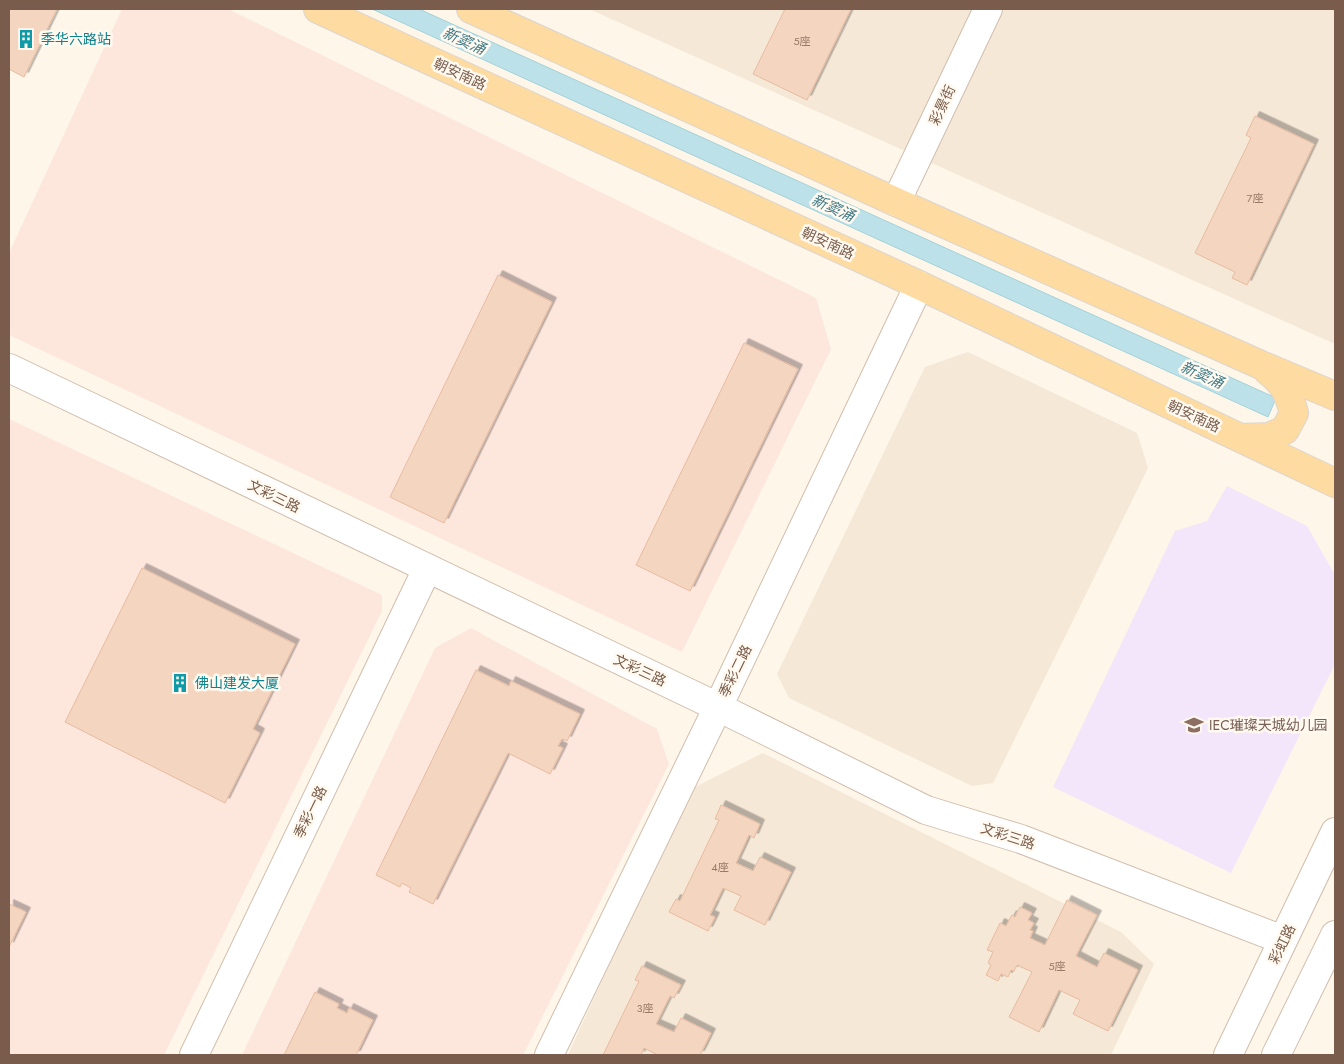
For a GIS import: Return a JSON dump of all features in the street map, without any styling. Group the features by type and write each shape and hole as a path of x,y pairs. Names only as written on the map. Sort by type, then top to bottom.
{"main road":[{"name":"朝安南路","path":"318,9 919,285 1335,483"},
{"path":"471,9 896,202 1261,365 1335,396"},
{"path":"1241,438 1269,437 1285,430 1294,413 1289,394 1280,380 1261,365"}],"street":[{"name":"彩景街","path":"896,202 988,9"},
{"name":"季彩二路","path":"549,1055 718,707 919,285"},
{"name":"文彩三路","path":"9,368 718,707 926,810 1021,839 1283,940"},
{"name":"季彩一路","path":"194,1055 427,569"},
{"name":"彩虹路","path":"1228,1055 1335,832"},
{"path":"1276,1055 1335,935"}],"shaded area":[{"path":"122,9 228,9 816,298 831,349 682,652 9,335 9,253"},
{"path":"589,9 1335,9 1335,344"},
{"path":"968,352 1137,433 1148,468 993,783 972,786 789,698 777,674 925,367"},
{"path":"9,419 382,595 382,611 164,1055 9,1055"},
{"name":"IEC璀璨天城幼儿园","path":"1227,486 1307,526 1335,575 1335,664 1231,873 1053,787 1175,531 1207,521"},
{"path":"471,628 657,729 669,764 523,1055 242,1055 435,648"},
{"path":"763,753 1121,932 1154,964 1111,1055 568,1055 689,790"}],"water":[{"name":"新窦涌","path":"372,9 419,9 1276,398 1268,417"}],"building":[{"name":"季华六路站","path":"9,9 57,9 24,77 9,69"},
{"path":"785,9 851,9 807,100 753,74"},
{"path":"1255,116 1314,144 1247,285 1232,278 1235,272 1195,253 1251,138 1246,135"},
{"path":"498,275 552,302 444,523 390,497"},
{"path":"744,343 798,369 690,591 636,565"},
{"name":"佛山建发大厦","path":"142,568 295,644 253,729 260,733 225,803 65,722"},
{"path":"476,670 509,686 511,681 580,714 567,741 562,739 558,746 563,748 550,774 508,753 433,904 409,892 411,888 402,883 400,887 376,875"},
{"path":"721,805 760,824 754,838 749,835 736,863 753,871 760,857 791,872 765,925 734,910 741,896 723,888 710,915 715,917 708,931 669,912 676,899 680,901 719,820 715,819"},
{"path":"1067,900 1097,915 1076,956 1097,967 1104,953 1138,970 1108,1031 1073,1014 1080,1000 1059,990 1039,1032 1009,1017 1032,972 1017,965 1014,971 1011,970 1008,977 1001,974 998,981 986,975 991,965 988,963 993,952 987,950 1000,923 1006,926 1012,915 1015,917 1020,907 1032,913 1028,920 1034,923 1030,930 1033,931 1030,938 1045,945"},
{"path":"9,904 26,912 9,947"},
{"path":"642,966 681,985 674,998 670,996 656,1024 674,1032 681,1018 711,1033 700,1055 658,1055 644,1048 641,1055 603,1055 639,981 635,980"},
{"path":"315,992 339,1004 337,1008 347,1013 349,1008 373,1020 356,1055 284,1055"}],"place":[{"name":"季华六路站","path":"26,39"},
{"name":"佛山建发大厦","path":"180,683"},
{"name":"IEC璀璨天城幼儿园","path":"1194,725"}]}
